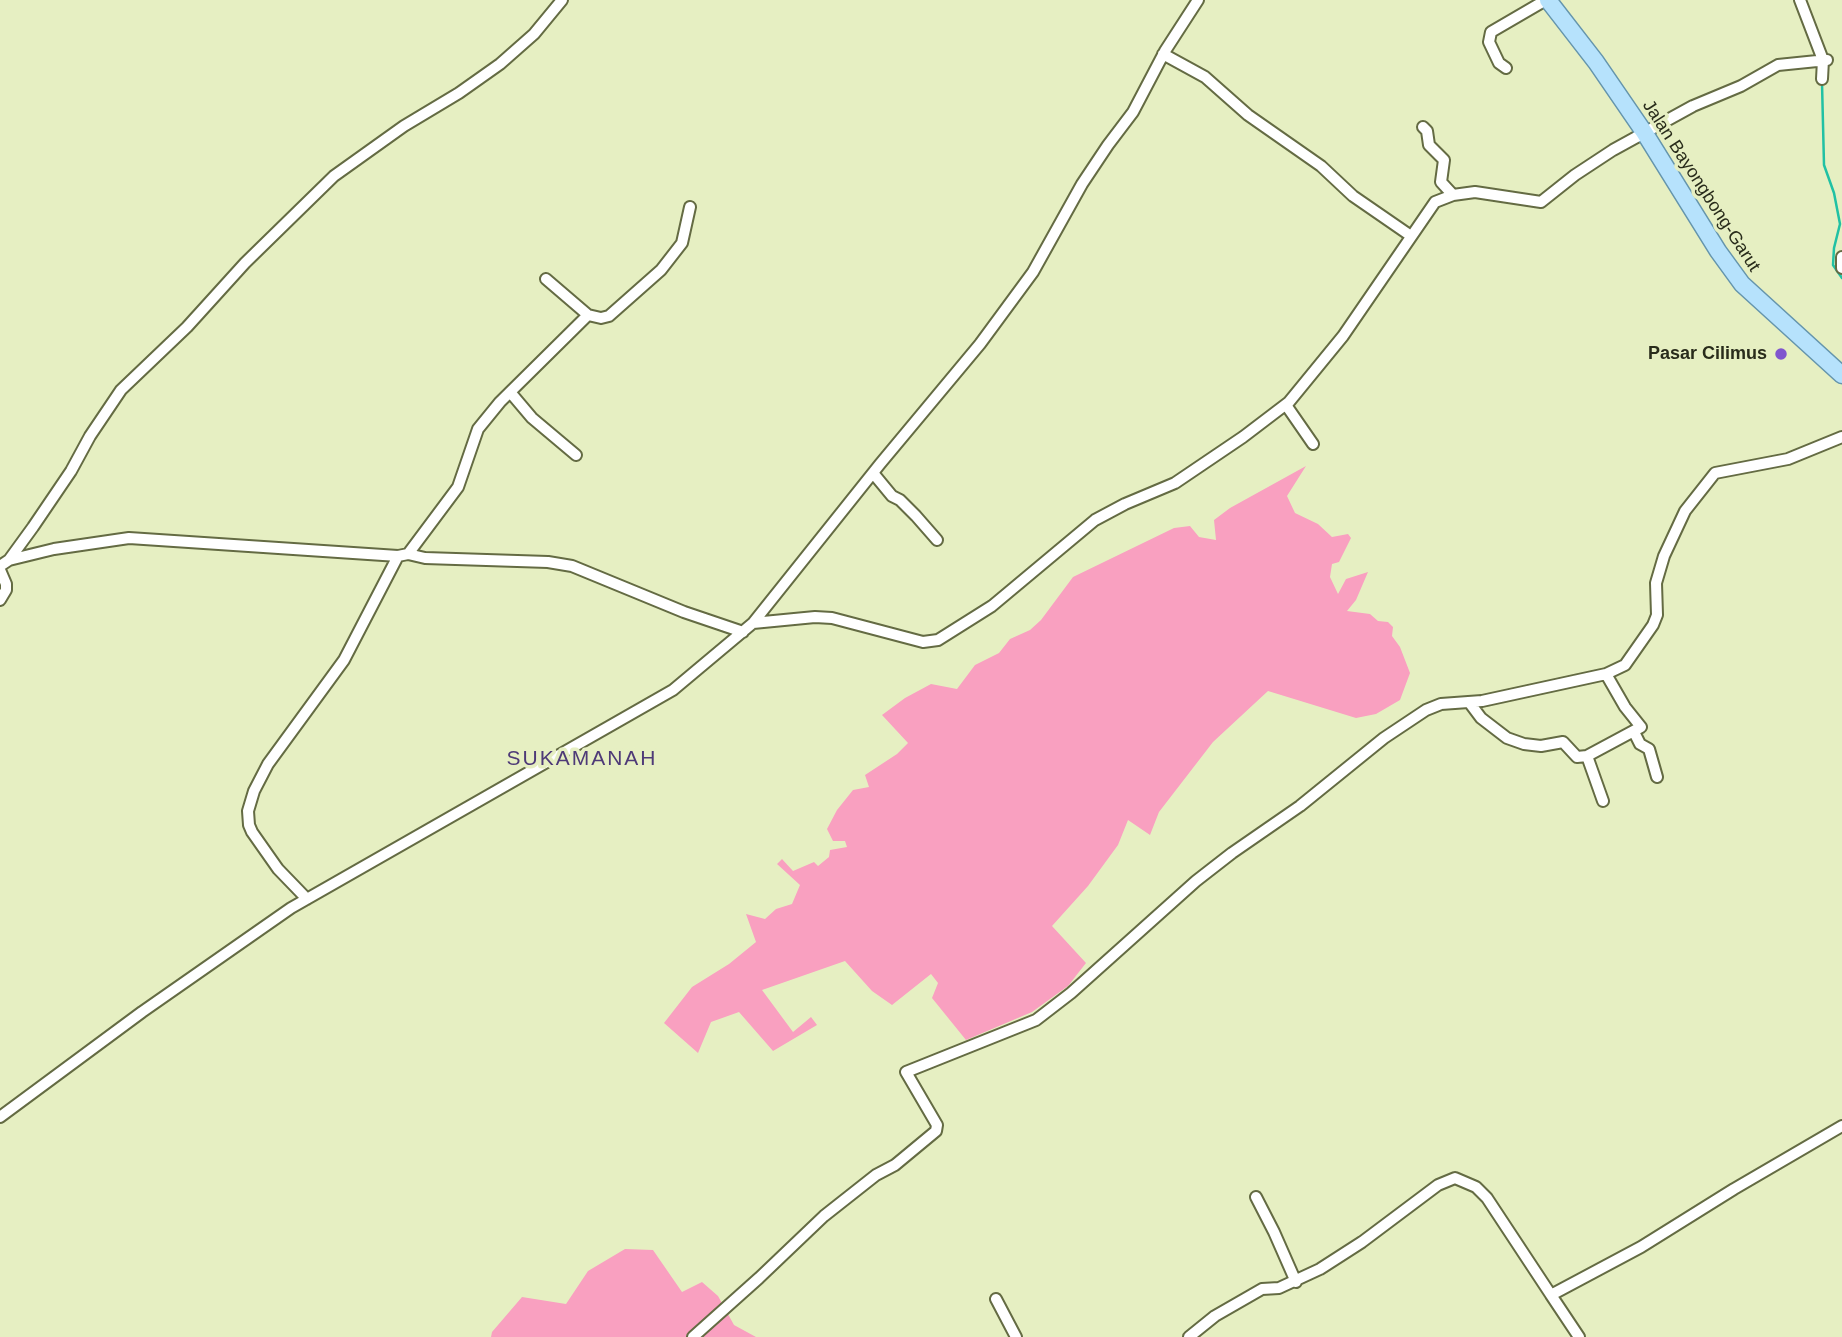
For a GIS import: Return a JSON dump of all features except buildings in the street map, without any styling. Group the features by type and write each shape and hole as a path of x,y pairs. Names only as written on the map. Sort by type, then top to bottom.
{"main road":[{"name":"Jalan Bayongbong-Garut","path":"1547,0 1596,62 1742,284 1842,375"}],"street":[{"path":"0,600 6,590 3,565 71,471 90,436 121,390 187,327 245,263 334,176 404,126 460,93 500,64 534,34 562,0"},
{"path":"0,1117 142,1012 307,899 673,690 753,623 980,344 1033,272 1082,184 1133,112 1163,54 1198,0"},
{"path":"1506,68 1499,63 1489,42 1491,32 1547,0"},
{"path":"1800,0 1825,60 1822,79"},
{"path":"1163,54 1205,77 1248,115 1321,166 1353,196 1411,236"},
{"path":"753,623 832,618 923,642 938,640 992,606 1095,520 1175,483 1286,405 1343,336 1435,202 1452,195 1475,192 1541,202 1575,175 1644,132 1693,106 1741,86 1778,65 1825,60"},
{"path":"1423,127 1427,131 1429,145 1444,160 1441,182 1452,195"},
{"path":"546,279 588,315 601,318 609,316 661,270 682,243 690,207"},
{"path":"1842,257 1842,268"},
{"path":"307,899 278,869 252,832 248,811 254,790 268,764 344,660 403,555 455,492 478,429 510,392 588,315"},
{"path":"510,392 533,418 576,455"},
{"path":"1286,405 1313,444"},
{"path":"693,1337 824,1216 876,1175 895,1165 936,1131 937,1125 906,1072 1036,1020 1071,993 1231,853 1300,806 1384,738 1426,710 1441,704 1482,701 1618,669 1632,659 1653,625 1657,615 1656,583 1664,556 1685,512 1715,473 1788,459 1842,437"},
{"path":"873,473 892,496 909,509 937,540"},
{"path":"3,565 54,549 128,538 425,558 548,562 572,566 684,612 743,632"},
{"path":"1469,702 1480,718 1507,738 1541,746 1563,742 1577,757 1587,756 1641,726 1625,707 1605,674"},
{"path":"1634,732 1640,744 1649,749 1657,777"},
{"path":"1587,756 1603,801"},
{"path":"1551,1295 1642,1247 1842,1126"},
{"path":"1189,1337 1215,1316 1262,1289 1279,1288 1296,1282 1362,1242 1443,1182 1455,1178 1464,1180 1487,1198 1579,1337"},
{"path":"1256,1197 1296,1282"},
{"path":"996,1299 1016,1337"}],"shaded area":[{"path":"1306,466 1287,496 1295,513 1318,524 1332,537 1348,534 1351,538 1339,562 1332,564 1330,577 1338,594 1346,579 1368,572 1356,600 1347,611 1370,614 1378,621 1388,622 1393,627 1392,636 1400,647 1410,673 1400,700 1376,714 1356,718 1268,691 1213,742 1159,812 1150,835 1128,820 1118,845 1088,886 1052,926 1086,963 1068,986 1032,1012 966,1040 932,998 938,983 931,974 892,1005 872,991 845,961 762,990 793,1032 811,1017 817,1025 773,1051 739,1012 711,1022 698,1053 664,1023 692,987 729,964 756,942 746,914 765,919 776,909 792,904 800,885 777,864 782,859 793,871 814,862 818,866 829,857 830,850 847,847 845,841 833,841 827,829 837,810 853,790 869,787 865,775 897,754 908,743 882,715 931,684 957,689 975,665 999,653 1010,639 1030,630 1041,620 1073,577 1174,528 1190,526 1199,537 1216,540 1214,520 1230,508"},
{"path":"625,1249 653,1250 682,1292 702,1282 718,1296 734,1325 756,1337 491,1337 492,1332 522,1297 566,1304 588,1271"}],"waterway":[{"path":"1822,83 1824,165 1834,193 1840,224 1833,265 1842,278"}],"place":[{"name":"Pasar Cilimus","path":"1781,354"}],"district":[{"name":"SUKAMANAH","path":"582,759"}]}
